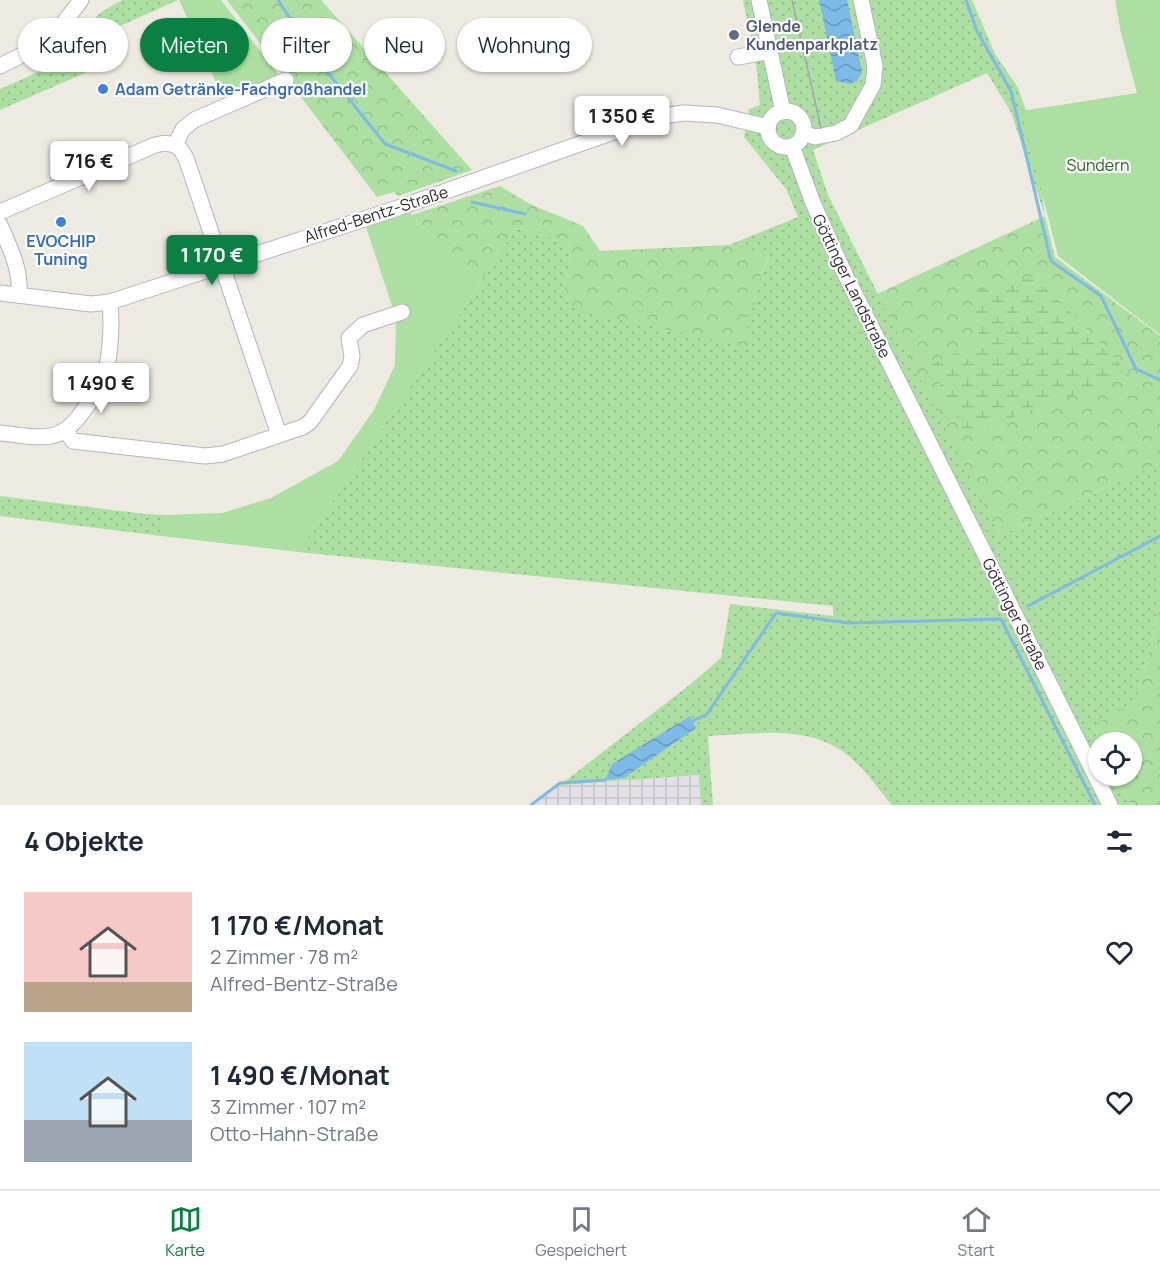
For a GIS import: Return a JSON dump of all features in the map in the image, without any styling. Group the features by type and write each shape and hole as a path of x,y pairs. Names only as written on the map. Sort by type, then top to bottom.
{"street":[{"path":"0,66 50,41 81,0"},
{"path":"759,0 783,112"},
{"path":"803,134 815,137 836,133 851,125 873,85 875,66 861,0"},
{"path":"738,57 771,51"},
{"path":"175,145 183,129 194,120 286,80"},
{"path":"783,112 794,114 799,117 804,128 803,134 797,143 785,147 772,141 768,127 774,115 783,112"},
{"name":"Alfred-Bentz-Straße","path":"0,293 91,304 110,302 398,208 656,117 684,113 717,115 768,127"},
{"path":"0,212 155,146 165,143 175,145 186,158 279,435"},
{"name":"Göttinger Landstraße","path":"792,146 808,193 842,268 919,424"},
{"path":"2,233 18,267 19,295"},
{"path":"0,433 52,435 65,430 77,420 100,388 104,378 111,319 110,302"},
{"path":"65,430 73,441 205,456 223,454 303,427 310,422 350,366 352,356 349,338 363,325 402,312"},
{"name":"Göttinger Straße","path":"919,424 1110,805"}],"shaded area":[{"path":"699,775 701,805 531,805 560,785"}],"green space":[{"path":"122,0 178,0 128,22 128,18 95,18"},
{"path":"179,0 221,0 235,18 187,18"},
{"path":"227,0 321,0 337,18 261,18 261,45 249,29 249,18 241,18"},
{"path":"743,0 972,0 995,54 1017,86 1033,129 1045,216 1011,112 987,73 813,150 828,195 1000,536 1160,463 1160,608 1136,701 1093,727 1095,732 1088,732 1088,786 1121,786 1131,805 892,805 868,775 837,748 802,735 783,733 708,736 713,805 701,805 699,775 560,785 721,658 730,604 833,616 833,606 298,552 481,282 515,228 551,237 569,246 570,267 563,282 568,301 745,319 754,303 756,287 769,257 729,245 798,217 786,189 744,137 749,109 760,105 757,71"},
{"name":"Sundern","path":"1115,0 1160,0 1160,335 1058,256 1021,111 1137,93"},
{"path":"352,35 364,48 364,72 385,72 472,170 398,196 394,192 377,197 282,72 352,72"},
{"path":"249,37 261,52 261,72 276,72 280,77 224,101 211,72 249,72"},
{"path":"38,72 87,72 0,110 0,89"},
{"path":"500,186 530,204 583,226 600,251 729,245 769,256 756,287 754,303 745,319 752,348 577,310 568,301 563,282 570,267 569,246 551,237 515,228 481,282 412,215"},
{"path":"410,213 481,282 298,552 161,536 167,515 222,513 271,498 338,461 374,410 395,365 396,318 366,227"},
{"path":"1045,216 1055,257 1160,336 1160,463 1000,536 877,294"},
{"path":"1031,277 1072,313 1130,375 966,434 930,365 980,341 973,292"},
{"path":"0,496 167,515 161,536 0,516"},
{"path":"1160,608 1160,805 1131,805 1121,786 1142,786 1142,732 1096,732 1093,726 1136,701"}],"water":[{"path":"819,0 847,0 862,72 857,81 850,84 836,81"},
{"path":"690,716 696,728 624,778 605,780 612,764"}],"waterway":[{"path":"278,0 313,54 385,144 456,171"},
{"path":"966,0 977,31 1011,91 1051,261 1101,296 1136,369 1160,380"},
{"path":"472,202 525,214"},
{"path":"1028,606 1160,536"},
{"path":"693,721 707,714 776,613 848,623 1001,619 1095,805"},
{"path":"531,805 560,783 605,780"}],"tram line":[{"path":"792,0 821,128"}],"place":[{"name":"Glende Kundenparkplatz","path":"734,35"},
{"name":"Adam Getränke-Fachgroßhandel","path":"103,89"},
{"name":"EVOCHIP Tuning","path":"61,222"}]}
